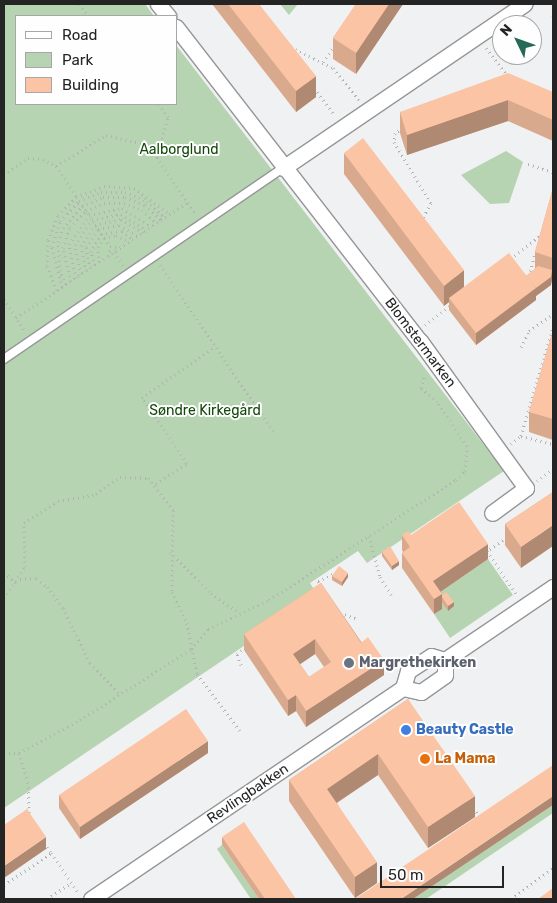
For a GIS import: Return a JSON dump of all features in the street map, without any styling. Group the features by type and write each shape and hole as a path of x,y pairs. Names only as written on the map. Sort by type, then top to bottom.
{"street":[{"path":"158,4 167,15"},
{"path":"283,168 524,4"},
{"name":"Blomstermarken","path":"178,30 283,168 414,333 526,488 492,513"},
{"name":"Revlingbakken","path":"91,899 403,688 408,671 431,656 445,660 553,587"},
{"path":"403,688 421,692 445,675 445,660"}],"lane":[{"path":"4,359 283,168"}],"path":[{"path":"79,4 87,15"},
{"path":"475,37 506,71 510,84"},
{"path":"323,62 338,40"},
{"path":"285,44 323,62 343,77 366,112"},
{"path":"307,79 326,105"},
{"path":"157,158 168,117 160,105"},
{"path":"405,120 406,126 395,133 396,151 431,203 419,226 413,219"},
{"path":"56,166 106,135 148,144 192,209"},
{"path":"4,175 28,158 56,166 110,246 120,248"},
{"path":"528,164 553,172"},
{"path":"57,290 47,266 48,240 58,216 76,197 104,186 134,188 170,214"},
{"path":"62,287 52,247 60,221 79,201 101,192 125,192 148,201 163,219"},
{"path":"66,284 60,271 58,242 67,222 82,206 103,197 125,197 145,205 163,219"},
{"path":"16,318 188,202"},
{"path":"71,281 63,248 70,227 86,211 104,203 124,203 142,210 156,223"},
{"path":"76,278 69,244 89,215 105,208 122,208 151,227"},
{"path":"81,274 75,245 92,220 121,214 144,231"},
{"path":"86,271 81,246 95,225 120,219 144,231"},
{"path":"90,268 86,247 98,229 119,224 138,236"},
{"path":"528,278 543,227"},
{"path":"101,234 122,231 131,241"},
{"path":"94,265 91,252 101,234"},
{"path":"99,262 98,247 104,238 116,235 131,241"},
{"path":"504,264 540,236"},
{"path":"109,256 110,246"},
{"path":"114,252 119,259"},
{"path":"154,256 274,433"},
{"path":"414,333 461,298"},
{"path":"4,299 31,340"},
{"path":"521,347 529,331 553,314"},
{"path":"501,452 521,436 553,327"},
{"path":"156,484 187,463 142,398 215,346"},
{"path":"4,753 19,753 119,693 191,648 208,629 241,614 369,536 465,470 467,446 460,433 421,388 424,374 437,364"},
{"path":"521,436 553,444"},
{"path":"4,598 20,579 25,567 24,523 58,501 96,494 120,477 148,478 156,484 173,510 170,552 172,592 187,623 197,674 240,731"},
{"path":"516,530 486,551 525,606"},
{"path":"369,536 380,577 393,597"},
{"path":"170,552 210,593 241,614"},
{"path":"4,572 16,584"},
{"path":"326,593 318,581 336,572"},
{"path":"20,579 37,578 47,587 63,608 90,663 119,693"},
{"path":"336,608 341,615 358,620"},
{"path":"241,665 237,654 253,643"},
{"path":"19,753 28,782 30,819"},
{"path":"470,802 481,818 489,813"},
{"path":"42,840 82,899"},
{"path":"4,885 51,853"},
{"path":"511,899 553,868"},
{"path":"47,899 71,883"}],"green space":[{"name":"Søndre Kirkegård","path":"4,4 145,4 153,15 15,15 15,105 178,105 178,48 504,471 367,563 358,551 310,583 318,596 4,808"},
{"path":"280,4 298,4 289,15"},
{"path":"506,151 523,162 509,203 490,204 461,175"},
{"path":"488,559 513,595 450,638 434,614 441,609 433,597"},
{"path":"553,805 553,813 426,899 413,899"},
{"path":"222,845 259,899 251,899 217,849"}],"building":[{"path":"228,4 259,4 316,76 296,91"},
{"path":"356,4 389,4 356,53 333,38"},
{"path":"508,73 553,92 553,120 508,100 407,135 400,112"},
{"path":"363,138 464,270 444,286 344,153"},
{"path":"553,188 553,258 535,252"},
{"path":"509,253 536,288 476,333 449,298"},
{"path":"538,266 552,270 551,277 536,288 526,276"},
{"path":"553,330 553,419 529,412"},
{"path":"553,492 553,525 521,547 505,524"},
{"path":"459,502 488,544 433,581 442,594 434,599 402,553 410,547 402,535 408,531 411,535"},
{"path":"390,546 399,561 392,566 382,552"},
{"path":"339,566 348,573 342,582 332,576"},
{"name":"Margrethekirken","path":"321,583 361,643 368,637 384,660 306,711 296,695 288,700 244,634","holes":["315,639 331,662 309,677 293,654"]},
{"path":"446,592 454,602 448,606 442,597"},
{"path":"408,699 475,796 428,827 378,754 327,789 377,862 355,877 289,780"},
{"path":"186,709 208,741 80,827 59,795"},
{"path":"553,765 553,796 401,899 355,899"},
{"path":"27,809 46,837 4,866 4,825"},
{"path":"244,822 296,899 265,899 222,837"},
{"path":"553,888 553,899 538,899"}],"place":[{"name":"Margrethekirken","path":"349,663"},
{"name":"Beauty Castle","path":"406,730"},
{"name":"La Mama","path":"425,759"}],"park label":[{"name":"Aalborglund","path":"179,150"}]}
